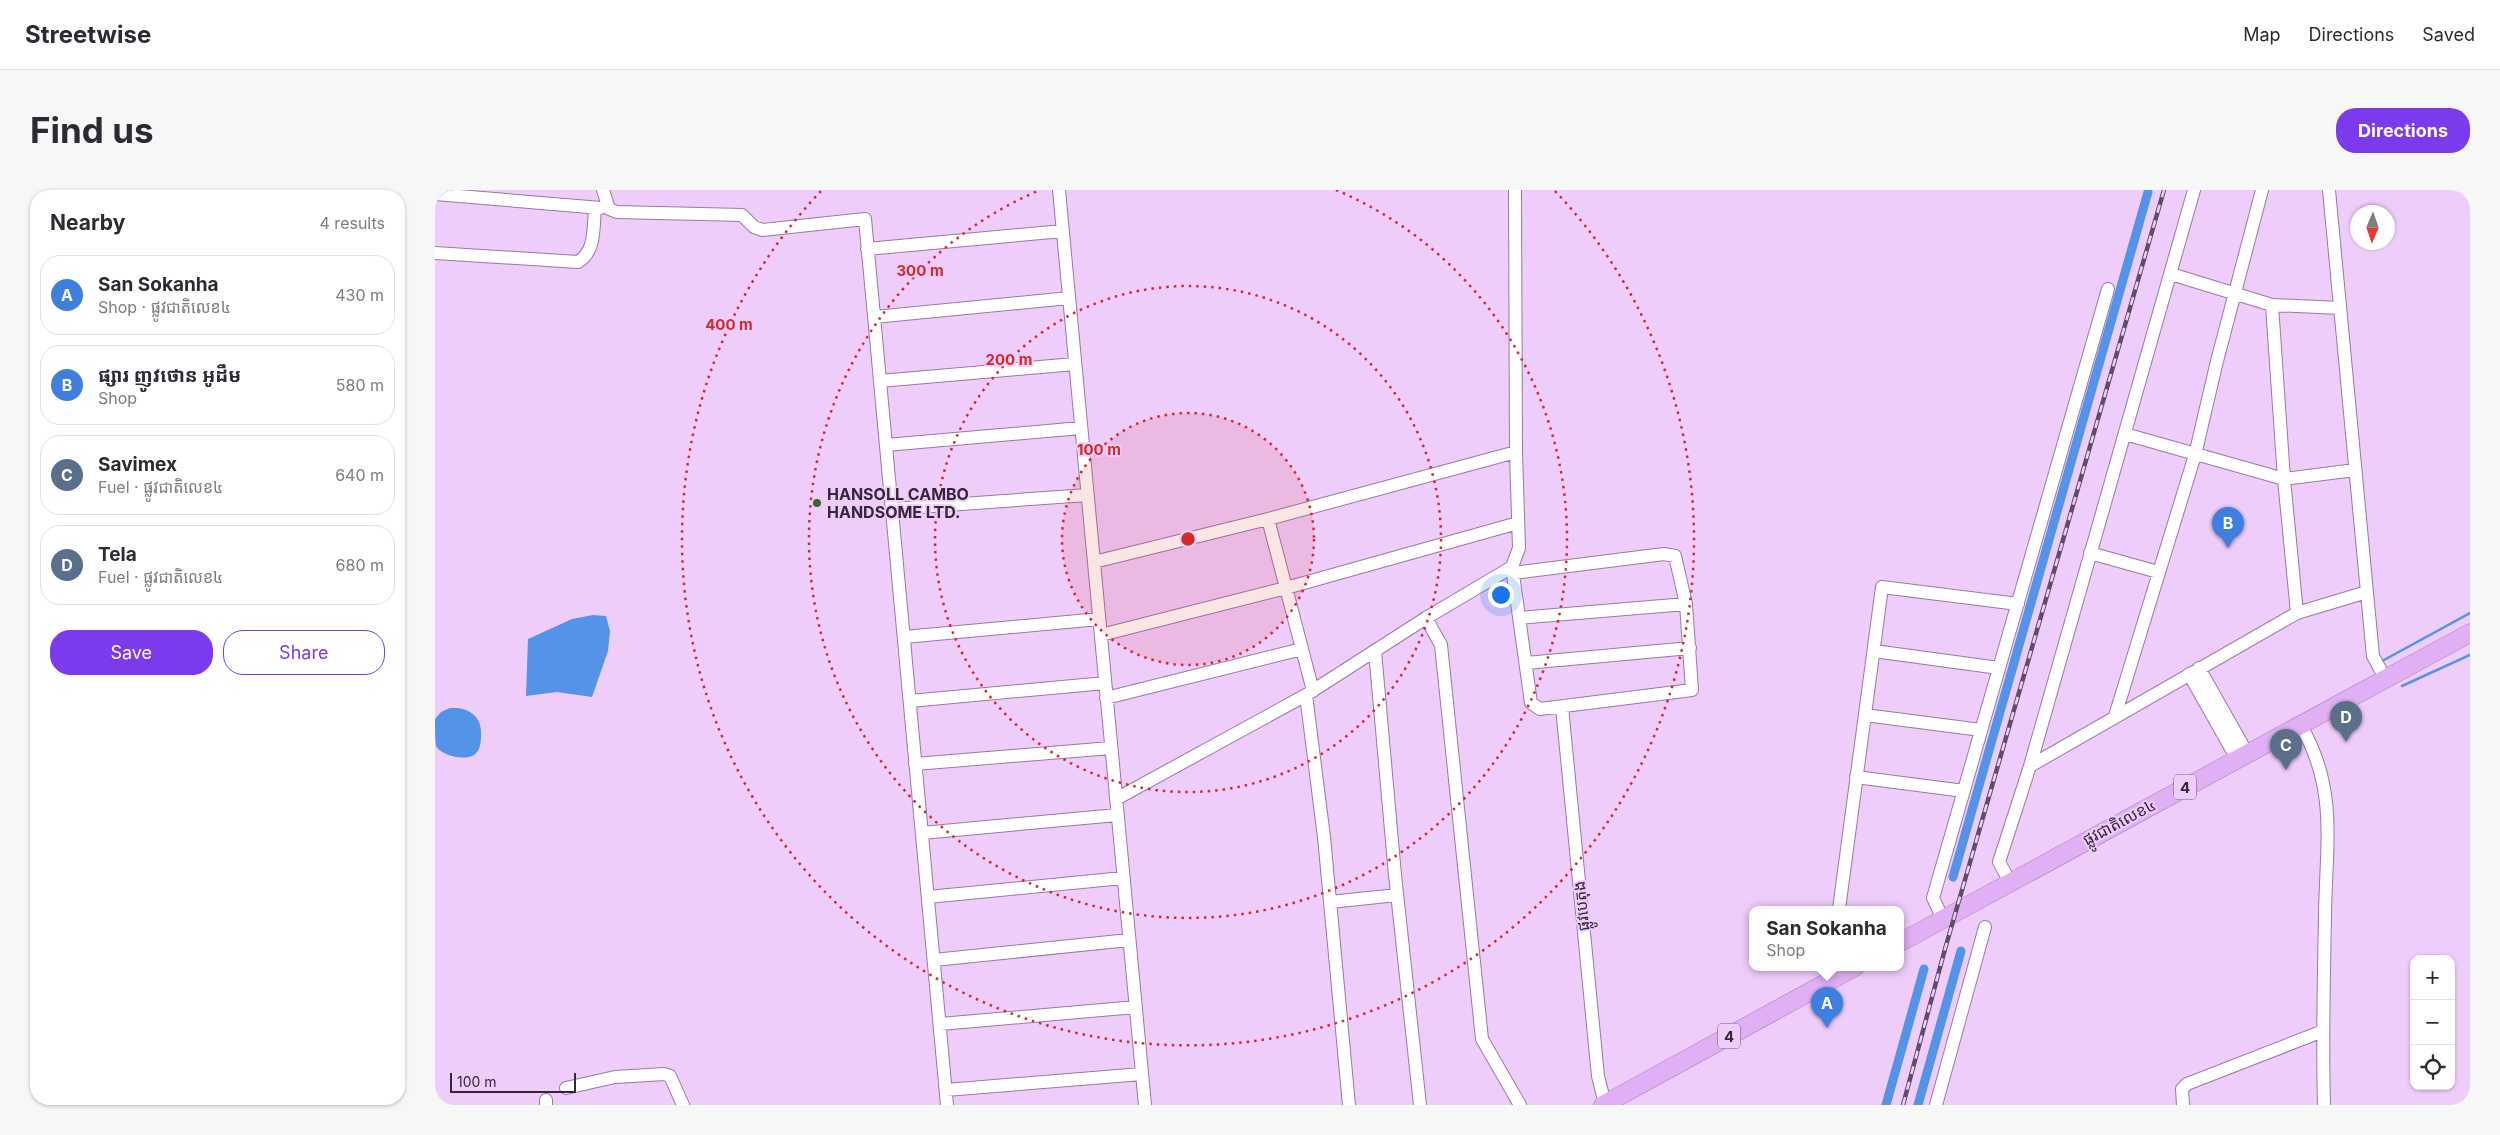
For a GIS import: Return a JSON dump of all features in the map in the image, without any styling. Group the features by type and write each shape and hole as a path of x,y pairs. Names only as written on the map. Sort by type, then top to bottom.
{"highway":[{"name":"ផ្លូវជាតិលេខ៤","path":"1904,940 2470,633"},
{"name":"4","path":"1604,1104 1843,971"}],"street":[{"path":"603,190 609,208"},
{"path":"1059,190 1145,1105"},
{"path":"1116,799 1310,693 1426,618 1513,570 1675,556 1679,564 1686,604 1692,687 1689,692 1540,709 1531,703 1513,570 1519,548 1515,452 1515,190"},
{"path":"2010,882 1999,862 2030,766 2194,190"},
{"path":"2115,716 2195,455 2234,291 2262,190"},
{"path":"2329,190 2373,656 2385,678"},
{"path":"435,194 609,208 617,212 742,215 754,227 762,230 865,219 947,1105"},
{"path":"435,253 578,262 585,258 591,249 595,208"},
{"path":"867,249 1063,231"},
{"path":"2171,274 2234,291 2272,305 2340,308"},
{"path":"1943,919 1933,898 2108,289"},
{"path":"874,317 1069,298"},
{"path":"2272,305 2284,479 2297,614"},
{"path":"880,381 1075,364"},
{"path":"886,445 1081,428"},
{"path":"2125,434 2284,479 2355,470"},
{"path":"1094,562 1268,519 1515,452"},
{"path":"892,509 1087,495"},
{"path":"1268,519 1302,649 1310,693 1349,1105"},
{"path":"1101,635 1285,588 1518,523"},
{"path":"2090,553 2158,572"},
{"path":"1839,906 1882,588 2018,604"},
{"path":"2030,766 2297,614 2367,592"},
{"path":"1519,618 1686,604"},
{"path":"1426,618 1441,645 1482,1039 1520,1105"},
{"path":"904,637 1099,619"},
{"path":"1526,663 1690,648"},
{"path":"1106,698 1302,649"},
{"path":"1375,651 1397,895 1421,1105"},
{"path":"1874,651 1999,668"},
{"path":"2194,671 2242,756"},
{"path":"910,701 1105,682"},
{"name":"ផ្លូវបេតុង","path":"1562,707 1598,1076 1604,1104"},
{"path":"1865,715 1981,730"},
{"path":"2300,724 2313,747 2321,770 2329,822 2323,1031 2324,1105"},
{"path":"915,764 1111,748"},
{"path":"1856,777 1963,792"},
{"path":"922,833 1117,815"},
{"path":"928,897 1123,878"},
{"path":"1330,902 1397,895"},
{"path":"1936,1105 1985,927"},
{"path":"934,960 1129,940"},
{"path":"940,1024 1135,1007"},
{"path":"2183,1105 2182,1089 2187,1084 2323,1031"},
{"path":"566,1088 615,1077 664,1074 670,1076 683,1105"},
{"path":"946,1090 1142,1074"}],"water":[{"path":"593,615 606,616 610,631 608,651 592,697 557,692 526,696 528,639 572,619"},
{"path":"450,708 469,711 480,723 480,745 478,751 473,755 462,758 456,757 444,753 436,746 435,719 441,712"}],"waterway":[{"path":"1953,877 2148,192"},
{"path":"2384,660 2470,613"},
{"path":"2402,686 2470,655"},
{"path":"1918,1105 1961,951"},
{"path":"1886,1105 1924,969"}],"railway":[{"path":"1903,1105 1945,949 2164,190"}],"place":[{"name":"HANSOLL CAMBO HANDSOME LTD.","path":"817,503"},
{"name":"ផ្សារ ញូវថោន អូដឹម","path":"2228,548"},
{"name":"Tela","path":"2346,742"},
{"name":"Savimex","path":"2286,770"},
{"name":"San Sokanha","path":"1827,1028"}]}
